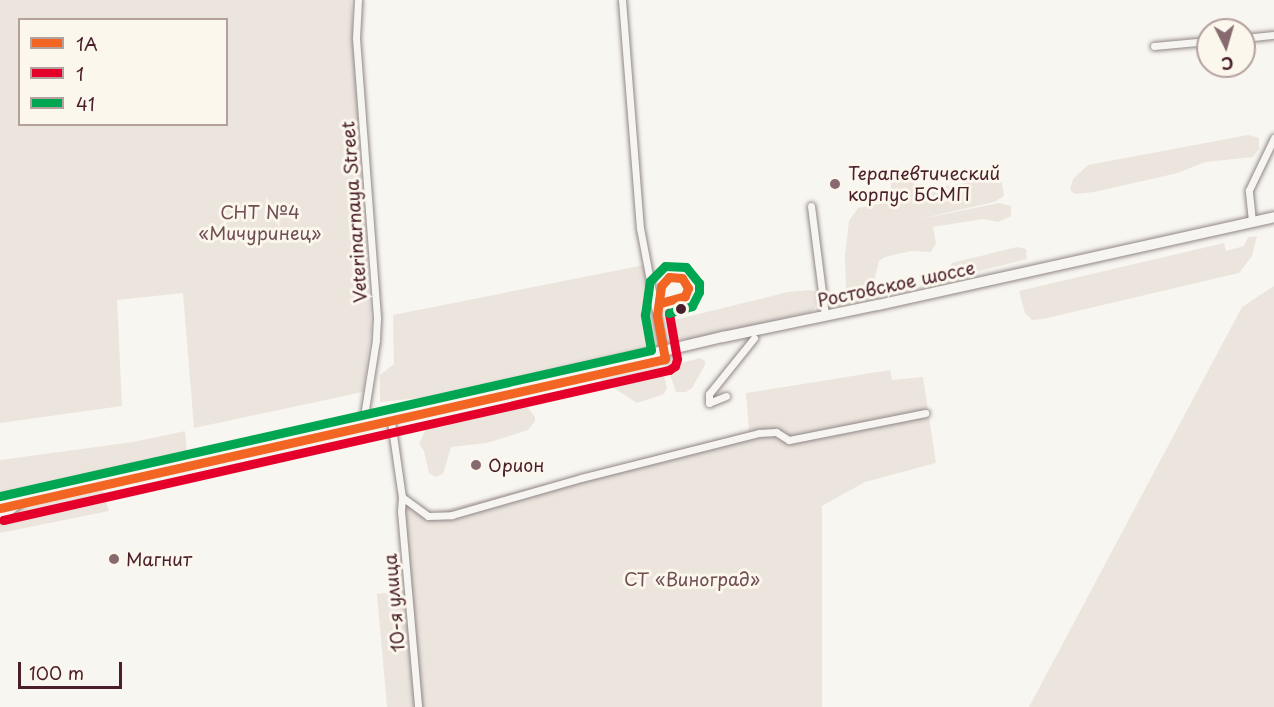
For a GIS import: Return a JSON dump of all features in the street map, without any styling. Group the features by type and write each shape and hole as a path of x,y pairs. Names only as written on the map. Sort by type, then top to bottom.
{"main road":[{"path":"1135,249 1270,217"},
{"path":"1135,249 1270,217"},
{"name":"Ростовское шоссе","path":"664,356 825,316 1135,249"},
{"name":"Ростовское шоссе","path":"664,356 754,338 1135,249"},
{"path":"0,508 664,356"},
{"path":"0,502 362,425 391,421 664,356"}],"street":[{"name":"Veterinarnaya Street","path":"358,0 356,39 377,318 376,340 362,425"},
{"path":"622,0 640,228 664,356"},
{"path":"1256,37 1274,35"},
{"path":"1154,46 1196,42"},
{"path":"1252,221 1249,190 1274,138"},
{"path":"811,206 825,316"},
{"path":"726,396 708,403 709,394 754,338"},
{"path":"402,497 428,516 452,516 581,478 759,433 776,432 789,440 925,413"},
{"name":"10-я улица","path":"391,421 402,497 401,511 418,707"},
{"path":"0,518 20,503"}],"green space":[{"name":"СНТ №4 «Мичуринец»","path":"0,0 351,0 371,329 363,392 194,428 183,293 117,300 122,406 0,423"},
{"path":"1248,135 1259,138 1259,149 1253,157 1205,162 1178,173 1094,192 1075,194 1070,190 1073,179 1088,165"},
{"path":"892,167 898,167 920,190 991,179 1000,180 1002,183 1004,196 994,202 915,220 999,203 1011,206 1011,216 998,222 983,219 933,227 936,243 931,252 911,251 885,257 879,261 872,290 849,295 846,290 845,256 849,221 858,208 890,202"},
{"path":"1257,236 1252,256 1239,273 1043,319 1032,320 1025,313 1019,291 1224,243 1226,251 1244,246 1248,237"},
{"path":"1017,247 1026,249 1027,259 955,277 947,276 945,272 952,263"},
{"path":"644,265 659,334 655,346 419,398 380,402 380,375 394,364 393,315"},
{"path":"1274,286 1274,707 1029,707 1242,307"},
{"path":"809,290 818,292 819,303 811,312 692,341 679,339 673,332 672,323 678,319 788,292"},
{"path":"700,358 705,361 705,365 692,388 686,392 676,392 669,372 671,366"},
{"path":"658,366 662,368 667,388 664,394 637,403 600,379"},
{"name":"СТ «Виноград»","path":"890,370 892,380 923,377 936,463 865,482 822,506 822,707 387,707 377,594 407,590 397,493 410,499 429,514 749,431 746,393"},
{"path":"519,402 526,405 535,417 535,421 528,430 487,443 451,447 443,474 435,477 429,473 424,451 419,444 426,429 445,426 461,413 479,410 487,416 499,405"},
{"path":"185,431 187,456 0,498 0,460 133,442"},
{"path":"103,491 109,511 0,533 0,525 6,516 18,509"}],"transit line":[{"name":"41","path":"0,496 651,350 645,315 650,281 665,266 686,267 699,283 699,292 692,306 669,313"},
{"name":"1А","path":"0,508 665,359 657,315 661,286 669,277 682,278 688,288 685,296 661,303"},
{"name":"1","path":"3,520 669,370 675,366 677,359 669,313"}],"place":[{"name":"Терапевтический корпус БСМП","path":"835,184"},
{"name":"Орион","path":"476,465"},
{"name":"Магнит","path":"114,559"}]}
